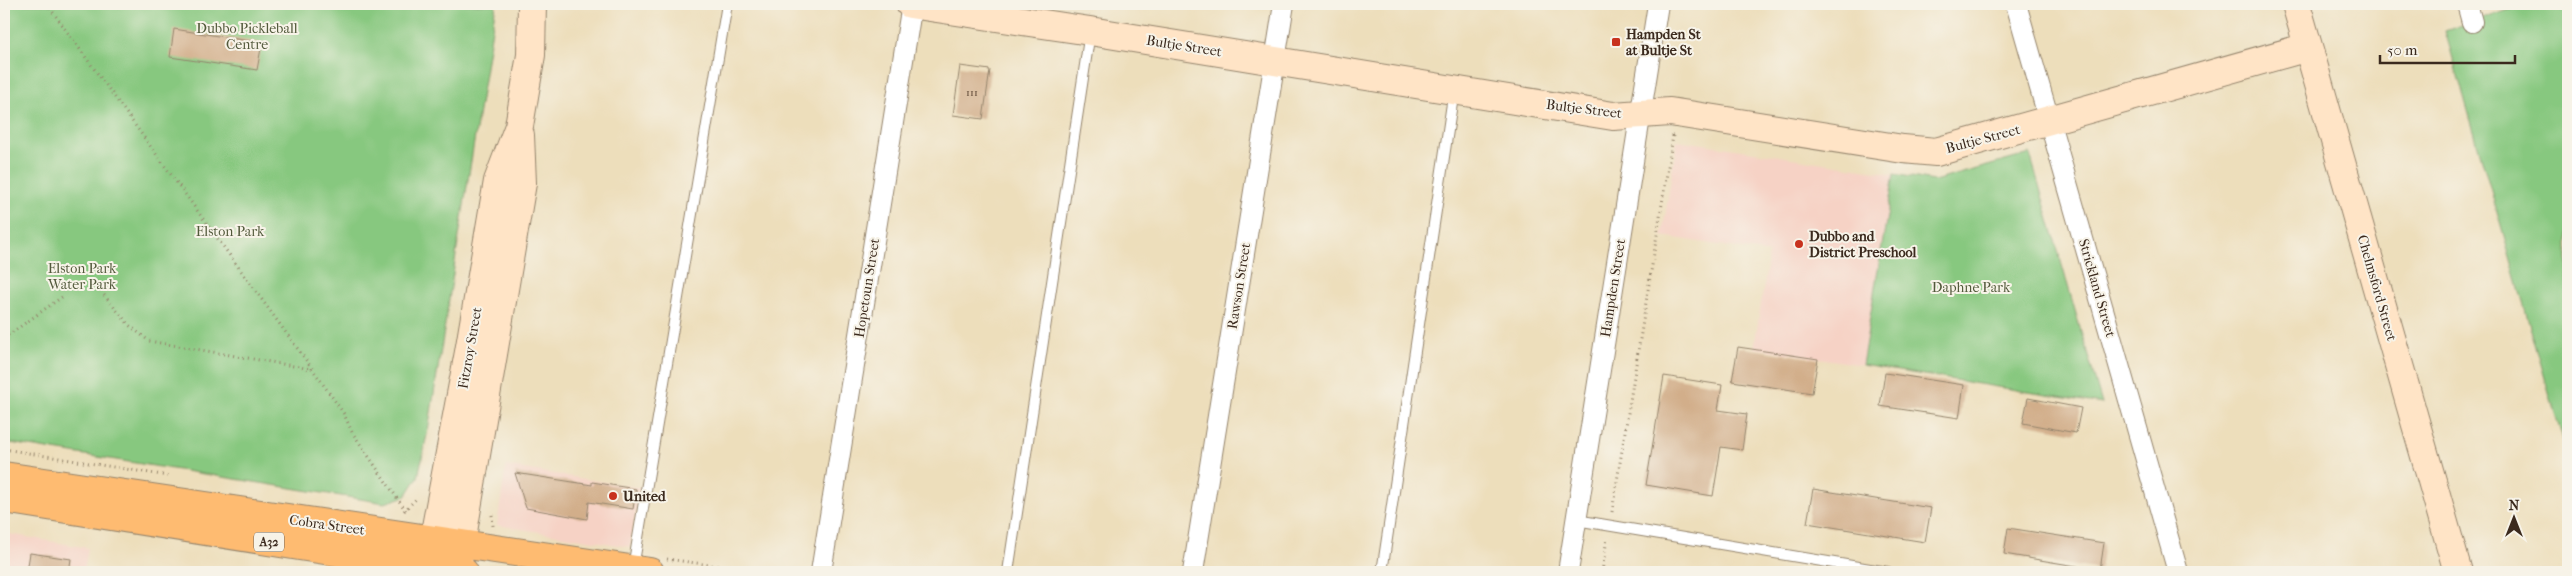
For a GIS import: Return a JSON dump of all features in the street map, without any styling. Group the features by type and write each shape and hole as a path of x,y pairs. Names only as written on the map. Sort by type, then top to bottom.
{"highway":[{"name":"Cobra Street","path":"4,476 641,571"},
{"name":"Cobra Street","path":"4,499 428,570 458,572"}],"street":[{"name":"Fitzroy Street","path":"428,570 469,352 498,181 519,126 531,56 532,4"},
{"name":"Fitzroy Street","path":"531,56 551,4"},
{"name":"Bultje Street","path":"911,4 1090,31 1613,116 1672,112 1902,149 1936,152 2308,47"},
{"name":"Hopetoun Street","path":"821,572 911,4"},
{"name":"Rawson Street","path":"1194,571 1284,4"},
{"name":"Hampden Street","path":"1568,572 1658,4"},
{"name":"Strickland Street","path":"2016,4 2178,572"},
{"name":"Chelmsford Street","path":"2296,4 2458,572"},
{"name":"Fitzroy Street","path":"458,572 522,183 519,126"}],"lane":[{"path":"641,571 726,4"},
{"path":"1008,572 1090,31"},
{"path":"1382,572 1454,90"},
{"path":"1576,520 1888,572"}],"path":[{"path":"47,4 312,369 406,511 413,505"},
{"path":"1611,515 1673,136 1682,138"},
{"path":"104,295 129,325 149,341 312,369"},
{"path":"4,338 62,297"},
{"path":"1602,572 1608,534"}],"shaded area":[{"name":"Dubbo and District Preschool","path":"1677,140 1894,174 1862,365 1754,348 1769,253 1662,236"},
{"name":"United","path":"506,466 640,488 630,547 497,525"},
{"path":"4,533 88,548 84,572 4,572"}],"green space":[{"name":"Elston Park","path":"4,4 496,4 429,425 418,477 406,496 385,503 4,442"},
{"path":"2523,4 2568,4 2568,458 2445,31"},
{"name":"Daphne Park","path":"2030,154 2102,404 1862,365 1894,174 1934,181"}],"building":[{"path":"174,29 262,43 257,70 170,57"},
{"path":"960,66 990,70 983,119 953,115"},
{"path":"1738,347 1818,359 1812,393 1732,381"},
{"path":"1885,373 1964,385 1959,418 1880,406"},
{"path":"1664,376 1722,385 1718,410 1747,414 1742,450 1721,447 1713,496 1646,485"},
{"path":"2028,398 2081,408 2076,433 2023,423"},
{"path":"515,473 592,485 592,482 636,489 633,509 589,502 587,519 526,508"},
{"path":"1813,489 1931,508 1925,542 1807,523"},
{"path":"2008,528 2104,543 2100,570 2004,554"},
{"path":"30,553 71,559 69,572 27,572"}],"place":[{"name":"Hampden St at Bultje St","path":"1616,42"},
{"name":"Dubbo and District Preschool","path":"1799,244"},
{"name":"United","path":"613,496"}],"park label":[{"name":"Dubbo Pickleball Centre","path":"247,36"},
{"name":"Elston Park Water Park","path":"82,276"}]}
